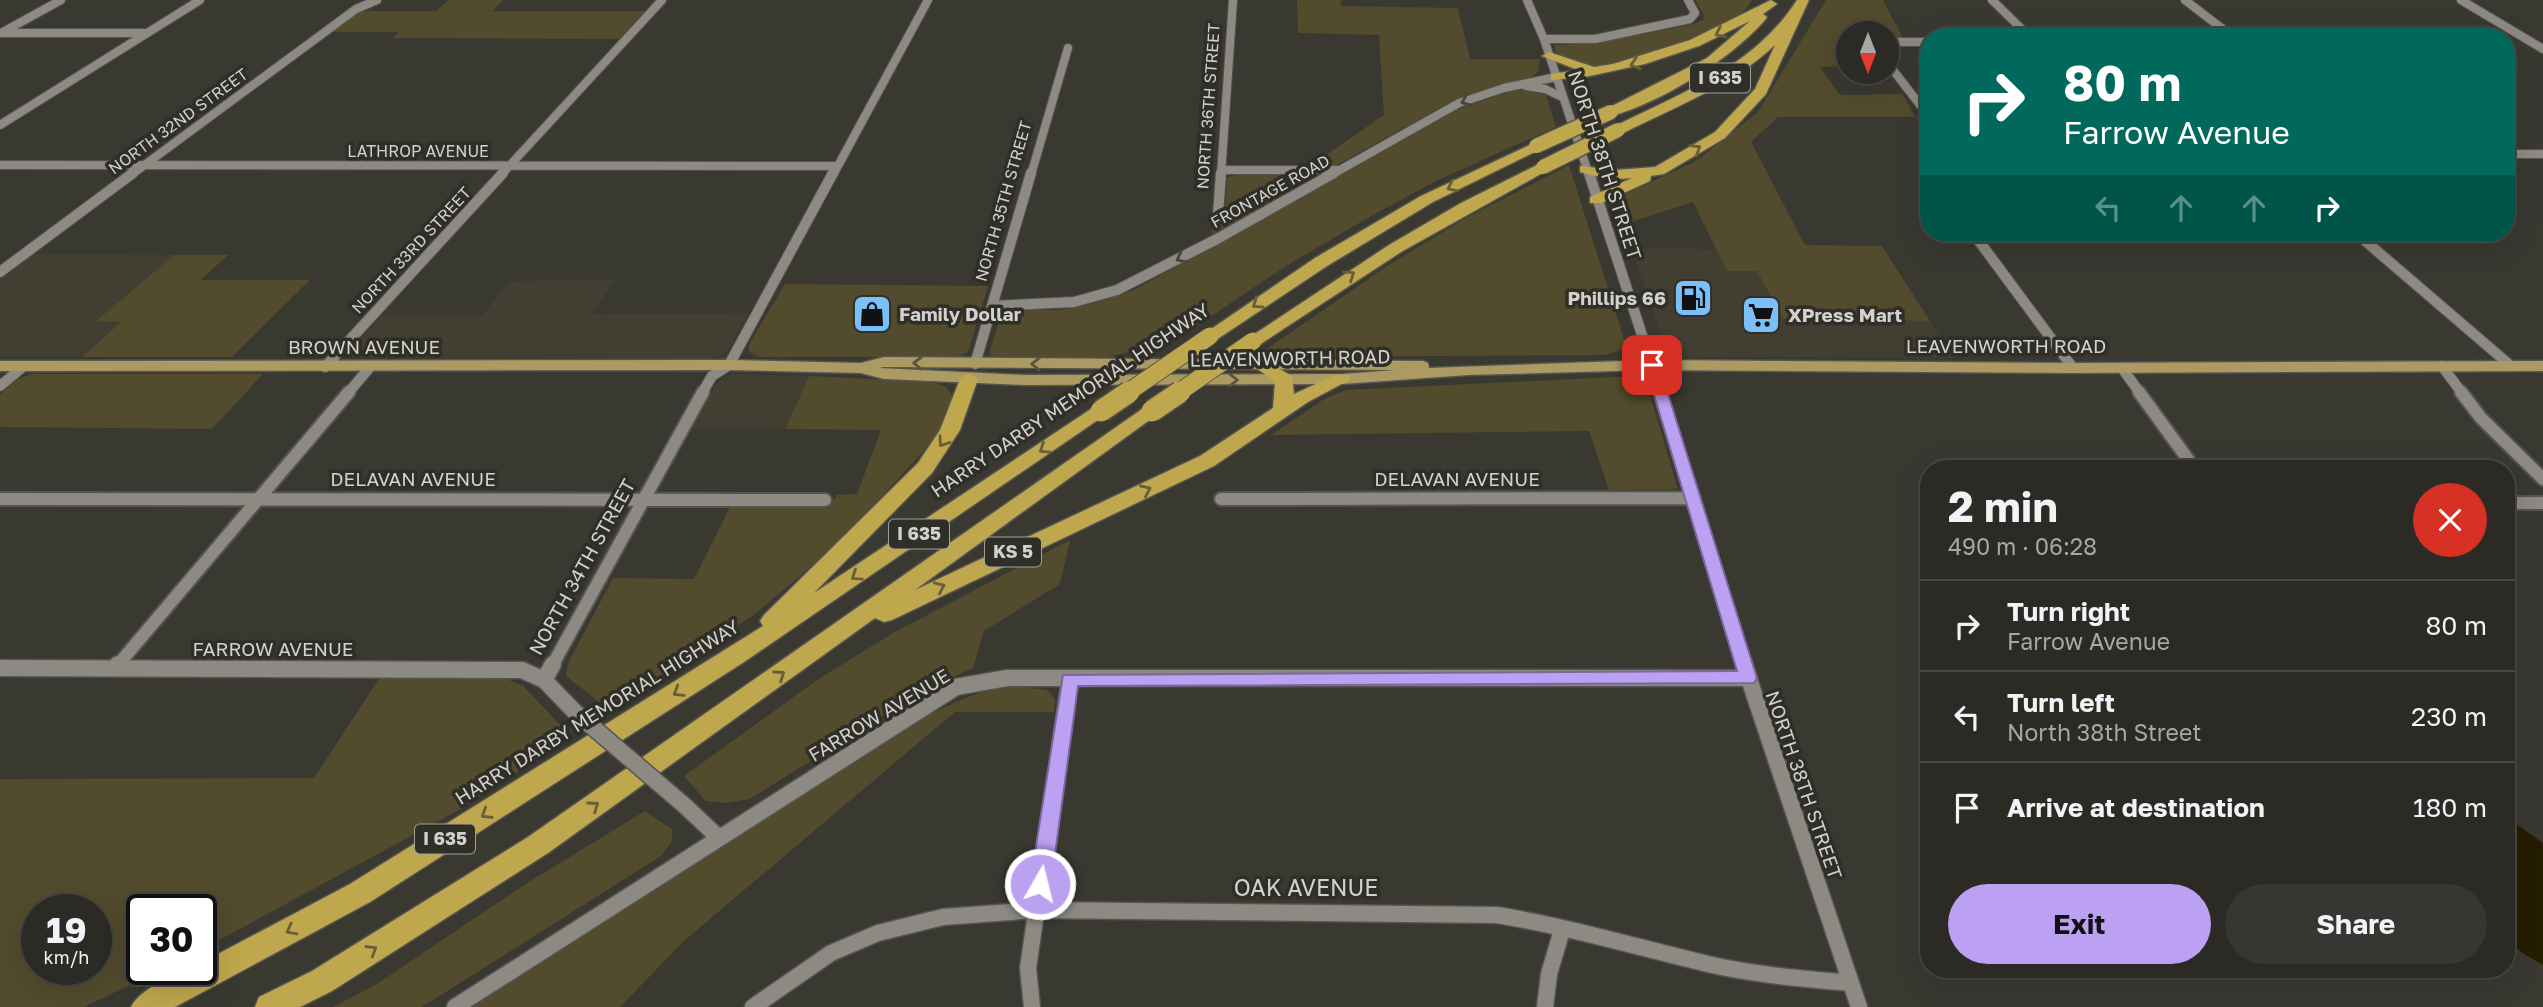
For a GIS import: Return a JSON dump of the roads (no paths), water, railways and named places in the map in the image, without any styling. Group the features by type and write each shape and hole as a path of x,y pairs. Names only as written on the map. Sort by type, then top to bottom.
{"highway":[{"name":"I 635","path":"270,1007 322,981 538,845 1152,411 1367,263 1459,209 1720,78 1758,53 1794,18 1803,0"},
{"path":"1556,77 1628,67 1698,44 1772,2"},
{"name":"HARRY DARBY MEMORIAL HIGHWAY","path":"146,1007 360,894 736,656 1321,262 1427,199 1611,112 1711,61 1749,34 1772,2"},
{"path":"1596,200 1659,171 1720,135 1744,113 1761,91 1794,18"},
{"path":"1549,57 1578,68 1605,71"},
{"path":"1585,169 1616,174 1659,171"},
{"path":"1260,364 1285,380 1283,410"},
{"path":"736,656 925,468 950,430 972,372"},
{"name":"KS 5","path":"834,637 1207,461 1316,389 1342,379"}],"main road":[{"name":"LEAVENWORTH ROAD","path":"729,365 861,368 884,374 1260,364 1408,365 1468,370"},
{"name":"BROWN AVENUE","path":"0,366 729,365"},
{"name":"LEAVENWORTH ROAD","path":"972,372 1285,380 1409,377 1468,370 1652,365 2073,368 2543,366"}],"street":[{"path":"1,33 61,0"},
{"path":"0,125 200,0"},
{"name":"NORTH 32ND STREET","path":"0,272 356,9 377,0"},
{"name":"NORTH 33RD STREET","path":"325,367 662,0"},
{"name":"NORTH 34TH STREET","path":"719,838 575,712 544,680 712,376 729,365 928,0"},
{"name":"NORTH 36TH STREET","path":"1218,214 1233,0"},
{"name":"NORTH 38TH STREET","path":"1527,0 1544,39 1652,365 1748,678 1859,1007"},
{"path":"1544,39 1595,39 1690,19 1695,13 1688,0"},
{"path":"1992,0 2020,28"},
{"path":"2185,0 2221,28"},
{"path":"2461,0 2508,28"},
{"path":"2515,32 2543,49"},
{"path":"1,33 147,33"},
{"path":"1899,42 1920,42"},
{"name":"NORTH 35TH STREET","path":"972,372 1068,48"},
{"name":"FRONTAGE ROAD","path":"993,306 1074,302 1117,290 1460,103 1504,88 1556,77"},
{"path":"1899,78 1920,105"},
{"path":"1504,88 1534,87 1562,97"},
{"path":"2515,154 2543,154"},
{"name":"LATHROP AVENUE","path":"0,165 836,166"},
{"path":"1222,170 1340,170"},
{"path":"1280,170 1298,179 1303,190"},
{"path":"1980,242 2073,368"},
{"path":"2366,242 2511,366"},
{"path":"0,386 24,366"},
{"path":"116,667 371,366"},
{"path":"2442,366 2481,418 2543,479"},
{"path":"2122,368 2188,460"},
{"name":"DELAVAN AVENUE","path":"1221,499 1694,498"},
{"name":"DELAVAN AVENUE","path":"0,499 825,500"},
{"path":"2515,503 2543,503"},
{"name":"FARROW AVENUE","path":"0,668 485,669 522,670 544,680"},
{"name":"FARROW AVENUE","path":"719,838 956,687 1007,678 1748,678"},
{"path":"1032,1007 1028,968 1070,680"},
{"path":"455,1007 719,838"},
{"name":"OAK AVENUE","path":"753,1007 831,953 878,933 943,917 1037,910 1445,912 1497,915 1541,922 1562,930 1714,965 1780,977 1851,983"},
{"path":"1545,1007 1549,974 1562,930"}],"place":[{"name":"Phillips 66","path":"1693,298"},
{"name":"Family Dollar","path":"872,314"},
{"name":"XPress Mart","path":"1761,315"}]}
